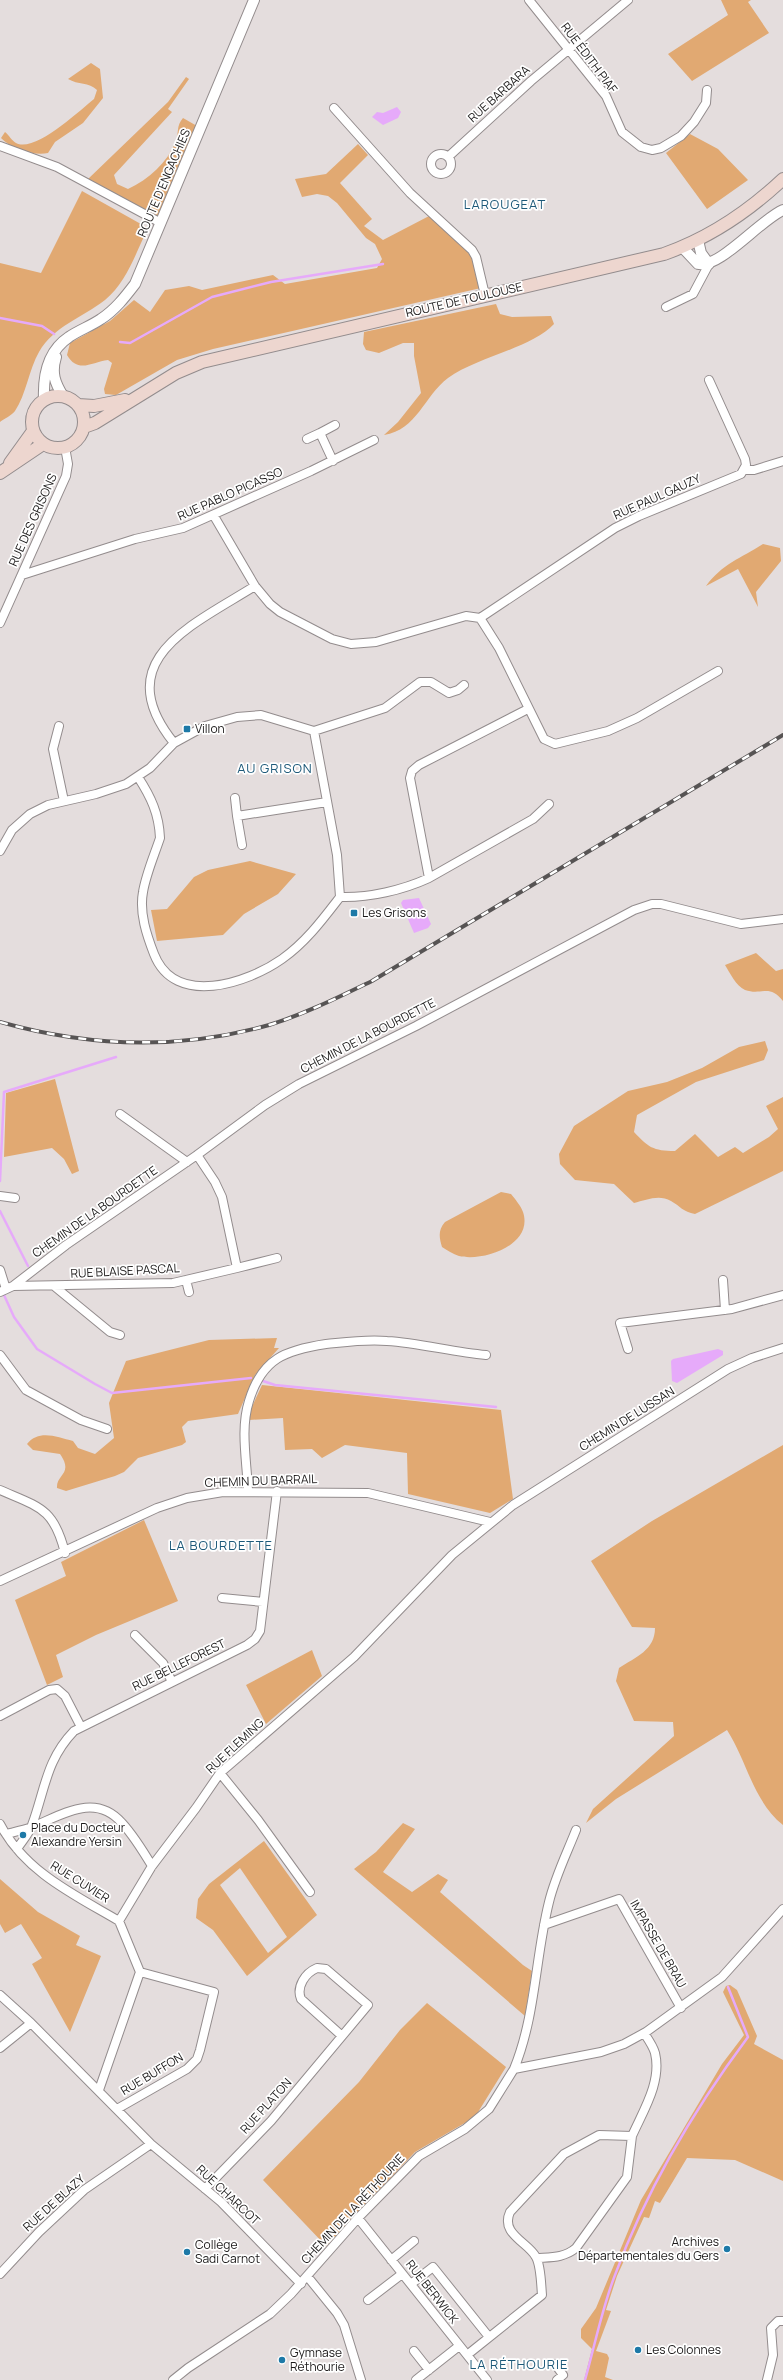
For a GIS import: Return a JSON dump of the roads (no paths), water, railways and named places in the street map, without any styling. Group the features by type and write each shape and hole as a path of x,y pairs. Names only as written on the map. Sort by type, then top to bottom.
{"main road":[{"name":"ROUTE DE TOULOUSE","path":"84,427 95,423 134,397 176,373 202,362 485,295 650,258 682,247 724,226 750,208 783,179"},
{"path":"3,471 33,431 33,413 44,399 63,396 78,405 82,412 84,427 77,440 65,447 50,447 43,444 33,431"},
{"name":"ROUTE DE TOULOUSE","path":"78,405 113,404 134,397"},
{"path":"3,471 43,444"}],"street":[{"name":"ROUTE D'ENGACHIES","path":"44,399 43,388 48,362 59,346 69,337 102,319 119,304 135,284 254,0"},
{"name":"RUE ÉDITH PIAF","path":"529,0 606,96 622,132 641,146 652,150 661,148 688,128 706,103 706,90"},
{"name":"RUE BARBARA","path":"448,157 568,49 628,0"},
{"path":"334,108 410,193 472,250 476,257 485,295"},
{"path":"0,146 57,167 161,223"},
{"path":"682,247 698,264 709,264 720,258 762,222 783,210"},
{"path":"698,240 701,253 709,264"},
{"path":"666,307 693,294 709,264"},
{"path":"59,346 53,373 55,382 63,396"},
{"path":"709,380 745,459 744,470 754,470 783,461"},
{"path":"307,439 335,425"},
{"path":"320,433 333,461"},
{"name":"RUE PABLO PICASSO","path":"22,575 135,539 183,528 214,516 333,461 374,440"},
{"name":"RUE DES GRISONS","path":"0,623 66,476 68,464 65,447"},
{"name":"RUE PAUL GAUZY","path":"480,618 615,528 639,516 737,476 744,470"},
{"path":"214,516 255,586 280,612 332,639 351,644 376,642 396,638 466,616 480,618 486,624 499,648 544,739 552,744 608,731 637,718 718,672"},
{"path":"174,743 160,724 150,702 149,684 156,661 176,639 255,586"},
{"path":"0,851 12,830 24,818 48,805 113,789 138,777 174,743 204,726 246,716 261,716 314,731 385,708 420,682 431,682 449,693 458,690 464,685"},
{"path":"429,878 410,778 412,770 418,765 524,711"},
{"path":"59,726 53,749 64,801"},
{"path":"138,777 154,805 160,828 160,838 142,893 144,923 156,960 164,971 179,982 189,986 216,985 250,977 283,958 315,930 340,897 337,855 314,731"},
{"path":"235,798 242,845"},
{"path":"237,816 327,802"},
{"path":"340,897 353,898 393,890 429,878 533,819 549,804"},
{"name":"CHEMIN DE LA BOURDETTE","path":"6,1289 66,1245 197,1155 265,1105 299,1084 416,1026 634,910 652,904 661,904 741,924 783,918"},
{"path":"120,1114 187,1162"},
{"path":"197,1155 222,1197 237,1268"},
{"path":"0,1196 16,1198"},
{"name":"RUE BLAISE PASCAL","path":"6,1289 54,1286 173,1283 277,1258"},
{"path":"0,1270 6,1289"},
{"path":"186,1280 189,1292"},
{"path":"723,1280 725,1310"},
{"path":"54,1286 110,1332 120,1335"},
{"path":"628,1349 620,1323 725,1310 752,1305 783,1295"},
{"path":"248,1491 245,1433 249,1400 266,1369 282,1355 305,1347 355,1340 378,1340 456,1353 486,1355"},
{"name":"CHEMIN DE LUSSAN","path":"490,1522 728,1369 752,1358 783,1348"},
{"path":"0,1355 26,1390 81,1420 107,1429"},
{"path":"0,1490 33,1504 47,1514 57,1527 65,1553"},
{"name":"CHEMIN DU BARRAIL","path":"0,1581 65,1553 173,1502 206,1494 248,1491 368,1493 490,1522"},
{"name":"RUE BELLEFOREST","path":"32,1827 52,1763 67,1739 82,1727 247,1645 255,1639 260,1631 277,1491"},
{"name":"RUE FLEMING","path":"119,1921 152,1866 196,1808 220,1773 354,1657 452,1555 490,1522"},
{"path":"222,1598 263,1602"},
{"path":"135,1635 163,1663 172,1682"},
{"path":"0,1716 49,1690 57,1689 65,1696 82,1727"},
{"path":"220,1773 258,1820 310,1892"},
{"path":"6,1834 32,1827 72,1809 86,1807 98,1809 122,1822 152,1866"},
{"name":"RUE CUVIER","path":"0,1824 17,1849 52,1882 119,1921"},
{"path":"17,1849 32,1827"},
{"name":"CHEMIN DE LA RÉTHOURIE","path":"173,2380 188,2368 270,2314 301,2284 358,2218 419,2156 465,2128 489,2109 514,2069 522,2050 532,2010 549,1901 576,1830"},
{"name":"IMPASSE DE BRAU","path":"544,1926 619,1899 681,2008"},
{"path":"514,2069 601,2052 624,2044 644,2034 722,1977 783,1909"},
{"path":"99,2090 140,1972 119,1921"},
{"name":"RUE PLATON","path":"205,2189 270,2121 342,2036 368,2005 326,1970 317,1968 300,1984 299,1994 301,1999 342,2036"},
{"name":"RUE BUFFON","path":"117,2108 187,2069 197,2059 214,1992 140,1972"},
{"name":"RUE CHARCOT","path":"0,1994 99,2090 152,2144 221,2202 301,2284"},
{"path":"0,2048 31,2023"},
{"path":"537,2258 569,2254 576,2248 627,2177 632,2136 651,2094 657,2067 654,2051 644,2034"},
{"path":"467,2355 542,2295 537,2258 513,2234 508,2225 510,2212 564,2154 599,2134 632,2136"},
{"name":"RUE DE BLAZY","path":"0,2274 39,2232 84,2190 152,2144"},
{"name":"RUE BERWICK","path":"358,2218 487,2380"},
{"path":"391,2260 414,2241"},
{"path":"411,2284 433,2267 489,2337"},
{"path":"368,2300 402,2274"},
{"path":"307,2276 337,2312 361,2380"},
{"path":"767,2380 773,2355 771,2328 778,2321 783,2321"},
{"path":"416,2380 459,2346"},
{"path":"414,2351 429,2370"},
{"path":"555,2364 563,2375 557,2380"}],"waterway":[{"path":"120,342 130,343 212,297 271,282 383,264"},
{"path":"0,318 42,326 54,334"},
{"path":"0,1181 4,1092 116,1057"},
{"path":"0,1211 28,1266"},
{"path":"4,1295 14,1317 37,1349 112,1393 251,1378"},
{"path":"263,1381 275,1385 496,1407"},
{"path":"585,2380 610,2288 641,2212 673,2151 691,2121 709,2092 748,2037 728,1987"}],"railway":[{"path":"0,1022 67,1037 100,1041 168,1042 202,1039 235,1033 269,1025 296,1016 372,981 783,735"}],"place":[{"name":"Villon","path":"187,729"},
{"name":"Les Grisons","path":"354,913"},
{"name":"Place du Docteur Alexandre Yersin","path":"23,1835"},
{"name":"Archives Départementales du Gers","path":"727,2249"},
{"name":"Collège Sadi Carnot","path":"187,2252"},
{"name":"Les Colonnes","path":"638,2350"},
{"name":"Gymnase Réthourie","path":"282,2360"}],"district":[{"name":"LAROUGEAT","path":"505,204"},
{"name":"AU GRISON","path":"275,768"},
{"name":"LA BOURDETTE","path":"221,1545"},
{"name":"LA RÉTHOURIE","path":"519,2364"}]}
